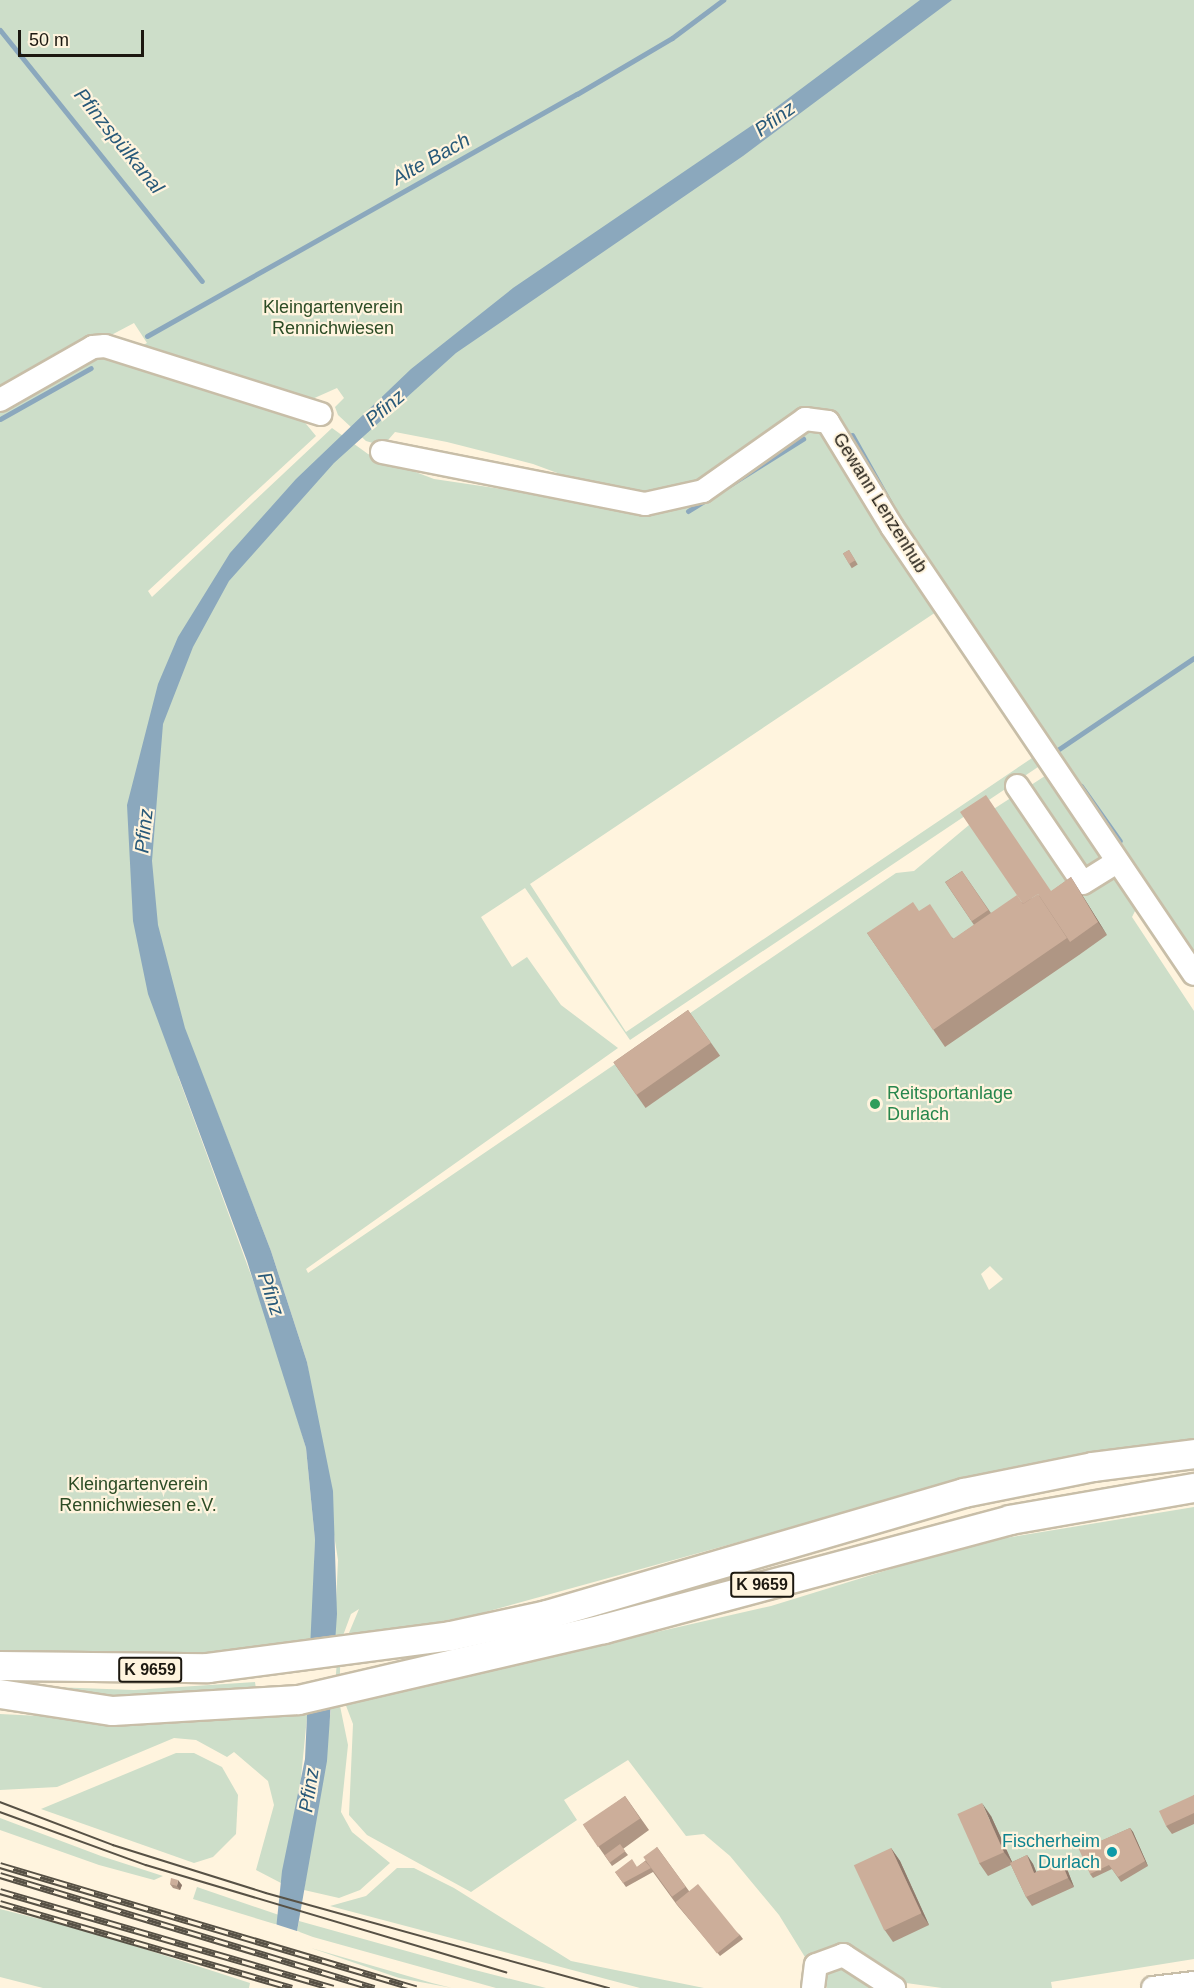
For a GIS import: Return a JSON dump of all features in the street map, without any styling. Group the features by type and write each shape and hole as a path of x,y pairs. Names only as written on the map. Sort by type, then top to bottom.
{"main road":[{"name":"K 9659","path":"0,1666 176,1670 300,1660 347,1653 547,1615 1005,1484 1194,1454"},
{"name":"K 9659","path":"0,1695 113,1711 299,1700 604,1629 1010,1520 1194,1488"},
{"path":"235,1705 269,1687 269,1675 257,1664"}],"street":[{"path":"0,400 93,347 105,346 321,414"},
{"name":"Gewann Lenzenhub","path":"382,452 645,504 703,491 793,425 822,419 1116,861 1194,974"},
{"path":"1017,786 1083,883 1116,861"},
{"path":"813,1988 816,1965 843,1955 894,1988"},
{"path":"1153,1988 1194,1983"}],"green space":[{"name":"Kleingartenverein Rennichwiesen","path":"0,0 1194,0 1194,953 1138,869 1113,846 833,417 666,498 606,491 533,464 447,442 395,432 383,446 366,441 338,415 335,407 344,398 337,388 301,404 137,348 147,343 134,323 0,394"},
{"name":"Kleingartenverein Rennichwiesen e.V.","path":"93,353 302,419 316,436 148,591 152,597 332,428 368,454 434,479 636,509 660,507 790,433 822,429 1041,765 630,1040 525,888 481,917 512,967 527,957 561,1005 618,1048 306,1269 308,1273 896,873 914,871 969,825 1048,774 1137,907 1132,917 1194,1011 1194,1443 942,1486 478,1614 346,1640 359,1609 351,1614 341,1641 339,1701 348,1745 341,1812 352,1832 390,1863 360,1890 339,1898 304,1890 331,1710 338,1560 307,1362 271,1251 201,1071 178,1076 273,1335 306,1448 315,1540 312,1648 207,1657 0,1657 0,404","holes":["936,612 1032,758 626,1032 530,884","990,1266 1003,1279 989,1290 981,1274"]},
{"path":"1194,1507 1194,1959 1051,1982 1052,1988 942,1988 899,1982 846,1947 808,1962 779,1915 730,1856 704,1834 686,1836 628,1760 564,1800 577,1820 471,1892 367,1835 349,1815 353,1724 345,1703 771,1606 975,1543"},
{"path":"255,1682 256,1689 96,1697 25,1686 134,1690"},
{"path":"308,1707 299,1798 281,1883 256,1870 274,1805 268,1781 234,1752 227,1757 196,1740 174,1738 57,1787 0,1790 0,1714 158,1722"},
{"path":"176,1753 194,1753 222,1767 238,1795 236,1834 213,1857 194,1863 41,1809"},
{"path":"0,1818 101,1856 163,1876 154,1880 99,1865 0,1830"},
{"path":"397,1868 414,1868 454,1888 571,1961 704,1988 640,1988 330,1906 366,1896"},
{"path":"197,1887 279,1915 278,1925 193,1899"},
{"path":"0,1909 95,1933 250,1983 249,1988 43,1988 0,1977"},
{"path":"299,1921 546,1988 496,1988 313,1937 297,1931"},
{"path":"311,1948 432,1983 452,1988 399,1978"},
{"path":"843,1965 880,1988 827,1988 824,1978 830,1967"}],"water":[{"name":"Pfinz","path":"920,0 952,0 743,156 456,353 334,463 229,581 193,647 163,724 152,861 158,925 185,1028 271,1251 307,1362 333,1491 337,1614 327,1761 287,1988 270,1988 282,1871 305,1759 315,1540 306,1448 247,1261 148,994 133,921 127,805 158,684 178,637 230,553 296,479 411,369 513,288 754,124"}],"pier":[{"path":"338,1646 334,1702 306,1706 309,1651"},
{"path":"275,1924 300,1932 290,1988 267,1988"}],"building":[{"path":"849,550 855,560 849,564 843,554"},
{"path":"986,795 1051,891 1071,877 1098,922 1070,942 1038,894 1023,904 960,812"},
{"path":"962,871 988,910 972,921 945,882"},
{"path":"1038,894 1067,938 933,1030 867,933 913,902 919,911 930,904 953,939 1017,895 1023,904"},
{"path":"688,1010 711,1043 636,1095 613,1062"},
{"path":"1194,1795 1194,1813 1166,1826 1159,1811"},
{"path":"625,1796 640,1818 598,1847 583,1825"},
{"path":"982,1803 1004,1852 979,1863 957,1814"},
{"name":"Fischerheim Durlach","path":"1130,1828 1145,1861 1118,1877 1109,1865 1090,1874 1077,1845 1089,1840 1091,1845"},
{"path":"620,1844 625,1851 610,1862 605,1855"},
{"path":"657,1847 686,1887 672,1897 643,1857"},
{"path":"891,1848 921,1913 884,1931 854,1865"},
{"path":"1027,1855 1034,1873 1061,1861 1068,1878 1026,1897 1010,1863"},
{"path":"632,1859 637,1867 645,1861 651,1868 623,1883 615,1872"},
{"path":"171,1878 178,1880 177,1886 170,1884"},
{"path":"698,1884 740,1935 717,1954 675,1902"}],"waterway":[{"name":"Alte Bach","path":"147,336 577,94 672,38 723,0"},
{"name":"Pfinzspülkanal","path":"0,30 202,281"},
{"name":"Alte Bach","path":"0,419 91,368"},
{"path":"852,435 890,503"},
{"path":"688,511 803,439"},
{"path":"1056,751 1194,658"},
{"path":"1081,786 1120,841"}],"tram line":[{"path":"0,1802 113,1845 266,1893 609,1988"},
{"path":"0,1812 146,1865 506,1972"}],"railway":[{"path":"0,1865 416,1988"},
{"path":"0,1875 374,1988"},
{"path":"0,1891 333,1988"},
{"path":"0,1903 292,1988"}],"place":[{"name":"Reitsportanlage Durlach","path":"875,1104"},
{"name":"Fischerheim Durlach","path":"1112,1852"}]}
